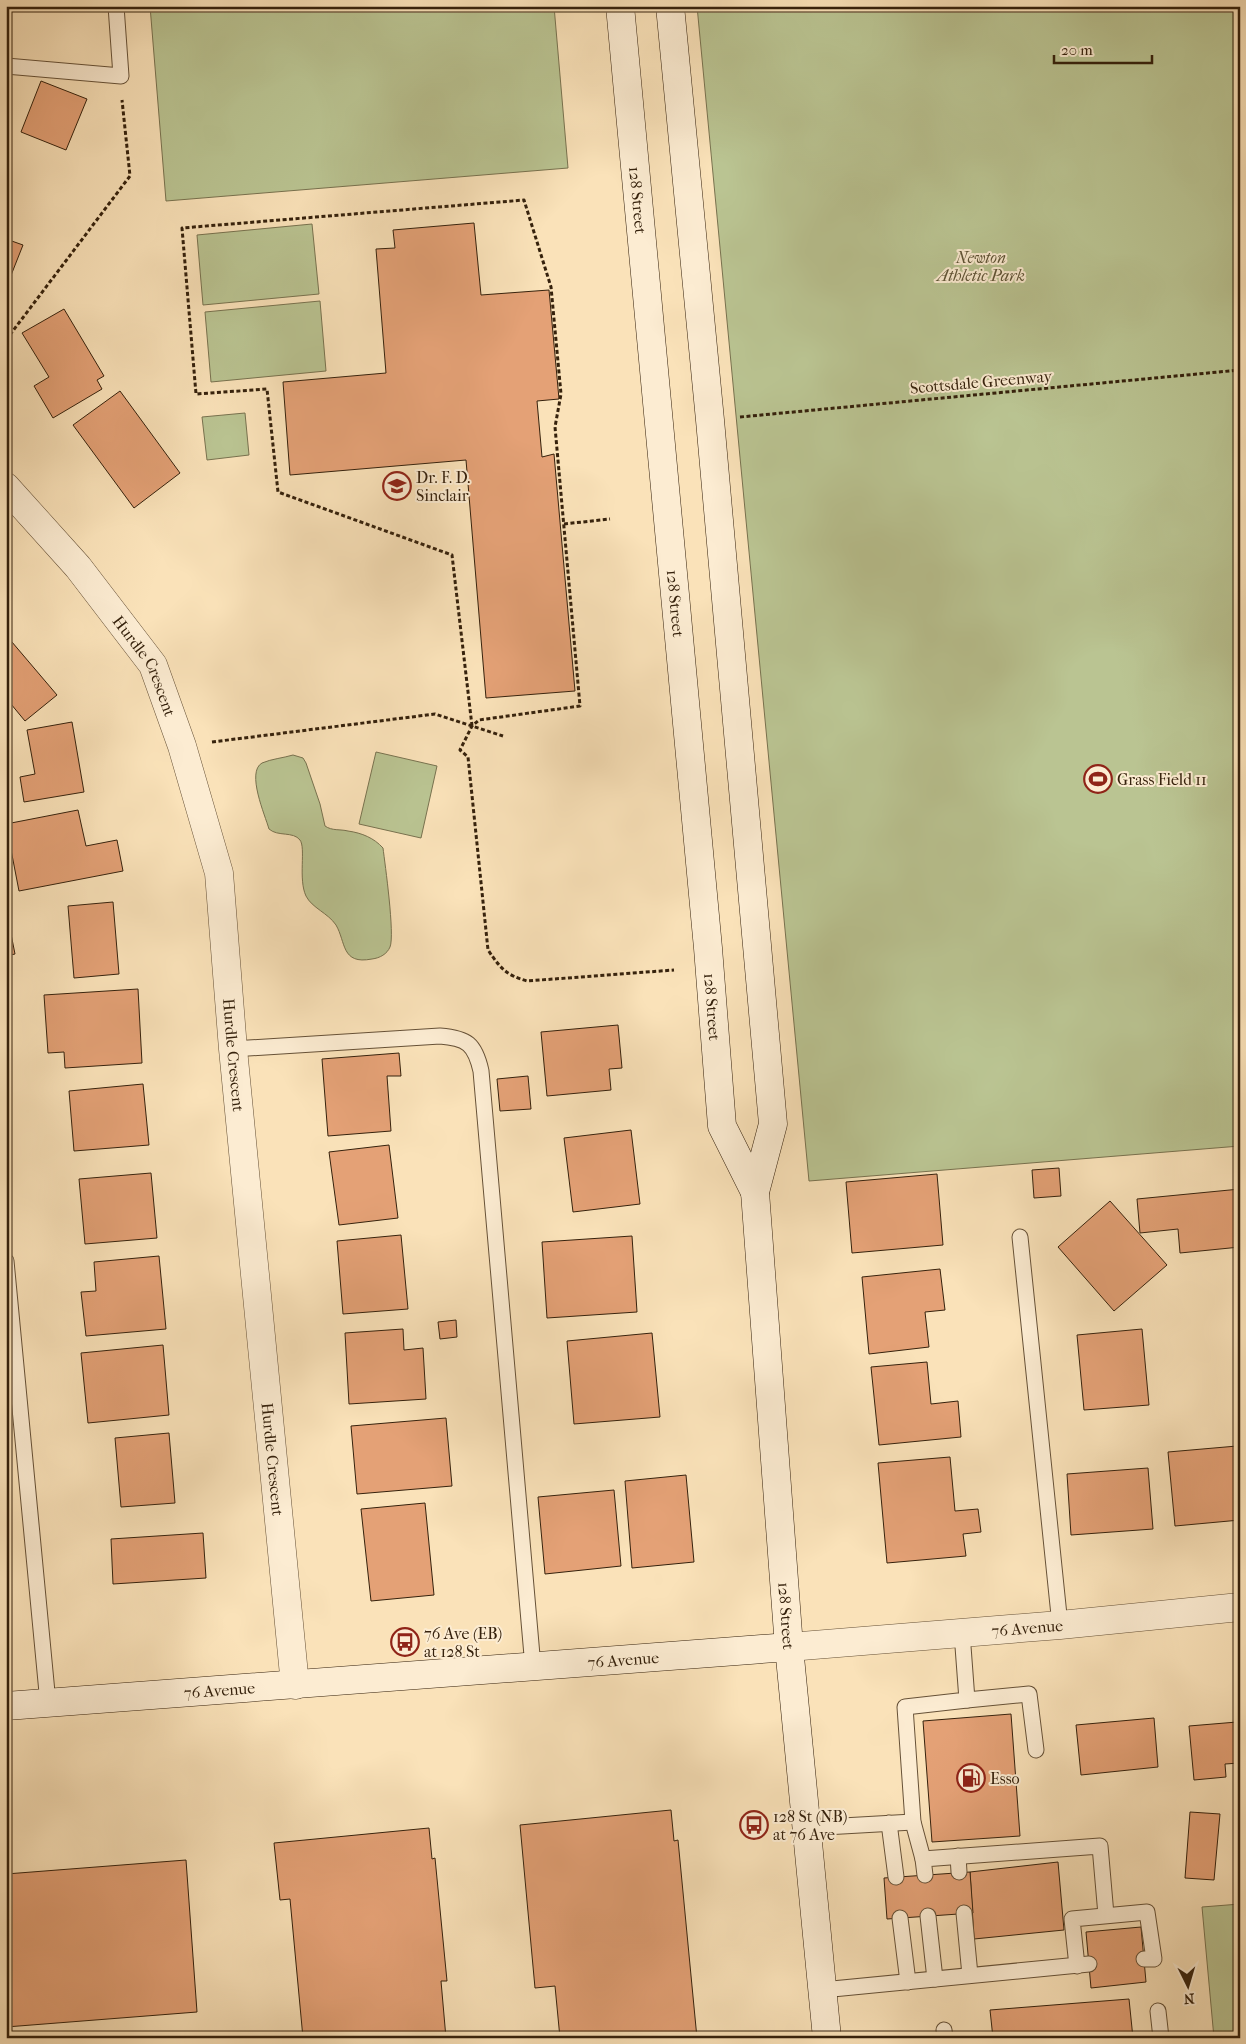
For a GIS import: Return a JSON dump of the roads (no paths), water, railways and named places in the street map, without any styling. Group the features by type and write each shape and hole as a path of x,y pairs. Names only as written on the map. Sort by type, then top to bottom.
{"main road":[{"name":"128 Street","path":"620,6 706,929 722,1126 755,1192"},
{"name":"128 Street","path":"670,6 708,393 773,1124 755,1192 789,1648 827,2038"},
{"name":"Hurdle Crescent","path":"6,487 78,567 153,665 182,746 218,873 232,1049 295,1685"},
{"name":"76 Avenue","path":"6,1706 789,1648 1060,1625 1240,1606"}],"lane":[{"path":"6,66 121,76 116,6"},
{"path":"232,1049 440,1036 458,1037 470,1045 478,1056 482,1071 533,1667"},
{"path":"1020,1237 1060,1625"},
{"path":"6,1261 48,1703"},
{"path":"962,1633 966,1700"},
{"path":"925,1875 923,1859 913,1822 905,1707 1029,1694 1036,1750"},
{"path":"807,1828 913,1822"},
{"path":"889,1823 896,1877"},
{"path":"923,1859 1100,1846 1106,1915"},
{"path":"958,1856 959,1872"},
{"path":"822,1990 1083,1965 1072,1919 1106,1915 1147,1912 1154,1959 1144,1960"},
{"path":"964,1913 970,1975"},
{"path":"928,1916 935,1979"},
{"path":"900,1918 908,1982"},
{"path":"1158,2011 1161,2038"}],"place":[{"name":"Dr. F. D. Sinclair","path":"397,486"},
{"name":"Grass Field 11","path":"1098,779"},
{"name":"76 Ave (EB) at 128 St","path":"405,1642"},
{"name":"Esso","path":"971,1778"},
{"name":"128 St (NB) at 76 Ave","path":"754,1825"}],"park label":[{"name":"Newton Athletic Park","path":"981,266"}]}
